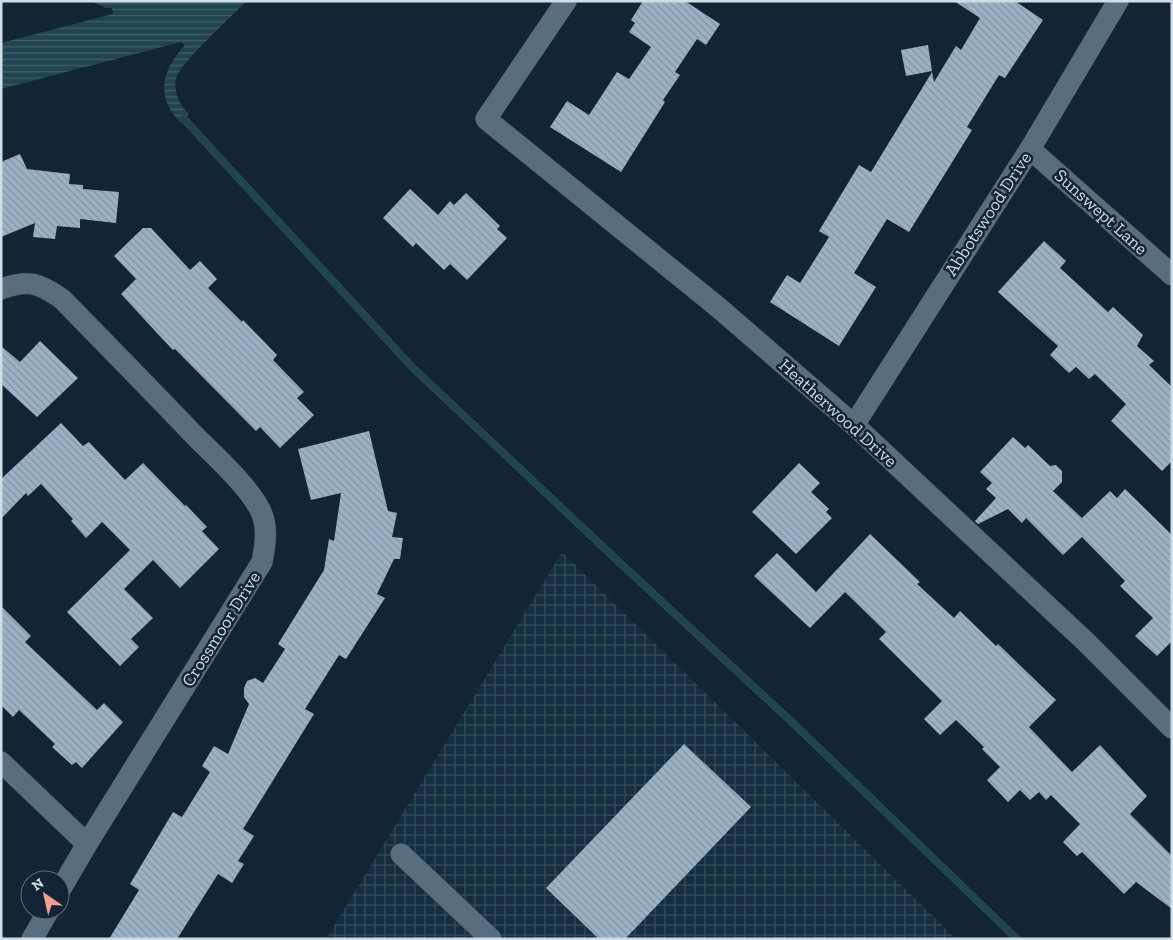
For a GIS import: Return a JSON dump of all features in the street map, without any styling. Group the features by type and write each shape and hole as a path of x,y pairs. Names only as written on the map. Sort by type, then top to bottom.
{"street":[{"name":"Heatherwood Drive","path":"566,1 486,119 719,308 854,425 1086,642 1172,728"},
{"name":"Abbotswood Drive","path":"854,425 1030,148 1118,1"},
{"name":"Sunswept Lane","path":"1030,148 1172,275"},
{"name":"Crossmoor Drive","path":"1,289 14,285 32,284 45,287 62,299 226,467 255,502 262,514 266,528 266,542 262,562 70,873"},
{"path":"1,762 87,844"},
{"path":"401,854 491,939"},
{"path":"32,939 43,920"}],"shaded area":[{"path":"91,1 247,1 196,51 179,72 175,84 177,94 183,107 189,114 180,122 167,103 164,83 171,64 185,45 181,42 1,89 1,43 113,14 112,8 106,8"},
{"path":"562,552 956,939 326,939"}],"building":[{"path":"643,1 685,1 720,24 706,45 697,39 675,72 680,75 663,100 665,102 621,172 550,127 567,101 589,115 617,72 629,79 651,47 629,32 635,23 631,20"},
{"path":"954,1 1015,1 1043,20 1005,78 999,75 967,127 972,130 909,232 887,219 854,273 876,287 839,346 770,302 787,275 800,283 829,237 819,231 859,165 871,172 932,72 934,82 956,46 961,50 980,18"},
{"path":"928,45 932,71 906,76 901,50"},
{"path":"20,154 27,169 70,174 69,184 83,185 83,189 119,192 116,223 80,219 80,228 57,226 55,239 33,237 35,223 1,237 1,162"},
{"path":"410,189 438,215 450,201 454,205 466,193 500,226 497,229 507,238 467,280 450,264 444,270 416,243 413,247 383,218"},
{"path":"143,228 151,228 190,270 200,261 217,279 208,288 277,355 273,360 304,392 297,398 314,415 280,448 260,427 256,431 175,349 173,350 121,294 136,279 114,256"},
{"path":"1044,241 1066,261 1060,268 1108,312 1113,307 1143,335 1137,346 1154,361 1149,365 1172,387 1172,461 1162,471 1111,421 1126,404 1095,374 1089,379 1076,367 1069,373 1050,355 1058,346 998,292"},
{"path":"40,341 78,378 37,417 1,384 1,346 20,362"},
{"path":"61,423 83,446 89,442 125,480 143,463 207,527 202,531 219,549 180,588 153,560 124,589 153,618 131,639 139,647 120,666 67,612 130,550 102,522 86,538 71,521 73,519 41,484 28,496 26,493 1,519 1,479"},
{"path":"369,431 388,511 397,513 392,537 403,538 400,559 394,559 377,594 385,598 346,659 339,655 305,709 314,714 243,829 254,836 238,861 244,864 232,883 218,874 177,939 109,939 139,890 130,884 173,812 182,817 210,772 202,766 214,746 228,754 249,704 244,697 244,688 247,681 255,678 263,683 285,649 278,644 324,570 329,539 334,541 341,493 311,500 298,449"},
{"path":"1013,437 1025,448 1028,445 1050,466 1056,465 1062,471 1062,482 1053,491 1082,518 1110,491 1117,498 1125,489 1172,535 1172,641 1157,656 1135,636 1153,618 1120,586 1125,581 1082,537 1063,555 1026,518 1022,523 1008,509 978,524 975,521 996,498 986,489 992,483 980,472"},
{"path":"799,463 820,483 811,492 829,509 826,512 832,518 796,554 752,512"},
{"path":"870,534 920,582 917,584 954,618 960,611 996,646 998,644 1056,700 1029,727 1072,772 1100,745 1147,796 1130,814 1172,856 1172,909 1136,882 1124,894 1082,852 1077,856 1063,842 1080,824 1051,795 1046,800 1039,792 1030,800 1020,790 1008,802 987,780 1000,767 982,749 984,747 956,720 940,735 924,719 942,701 879,639 886,632 845,592 810,628 754,576 777,553 816,592"},
{"path":"1,606 31,636 25,642 97,710 104,703 123,722 82,768 76,762 72,765 52,747 55,744 19,710 13,717 1,705"},
{"path":"684,744 751,807 625,939 599,939 546,888"}],"waterway":[{"path":"184,119 412,367 794,724 1017,939"}]}
